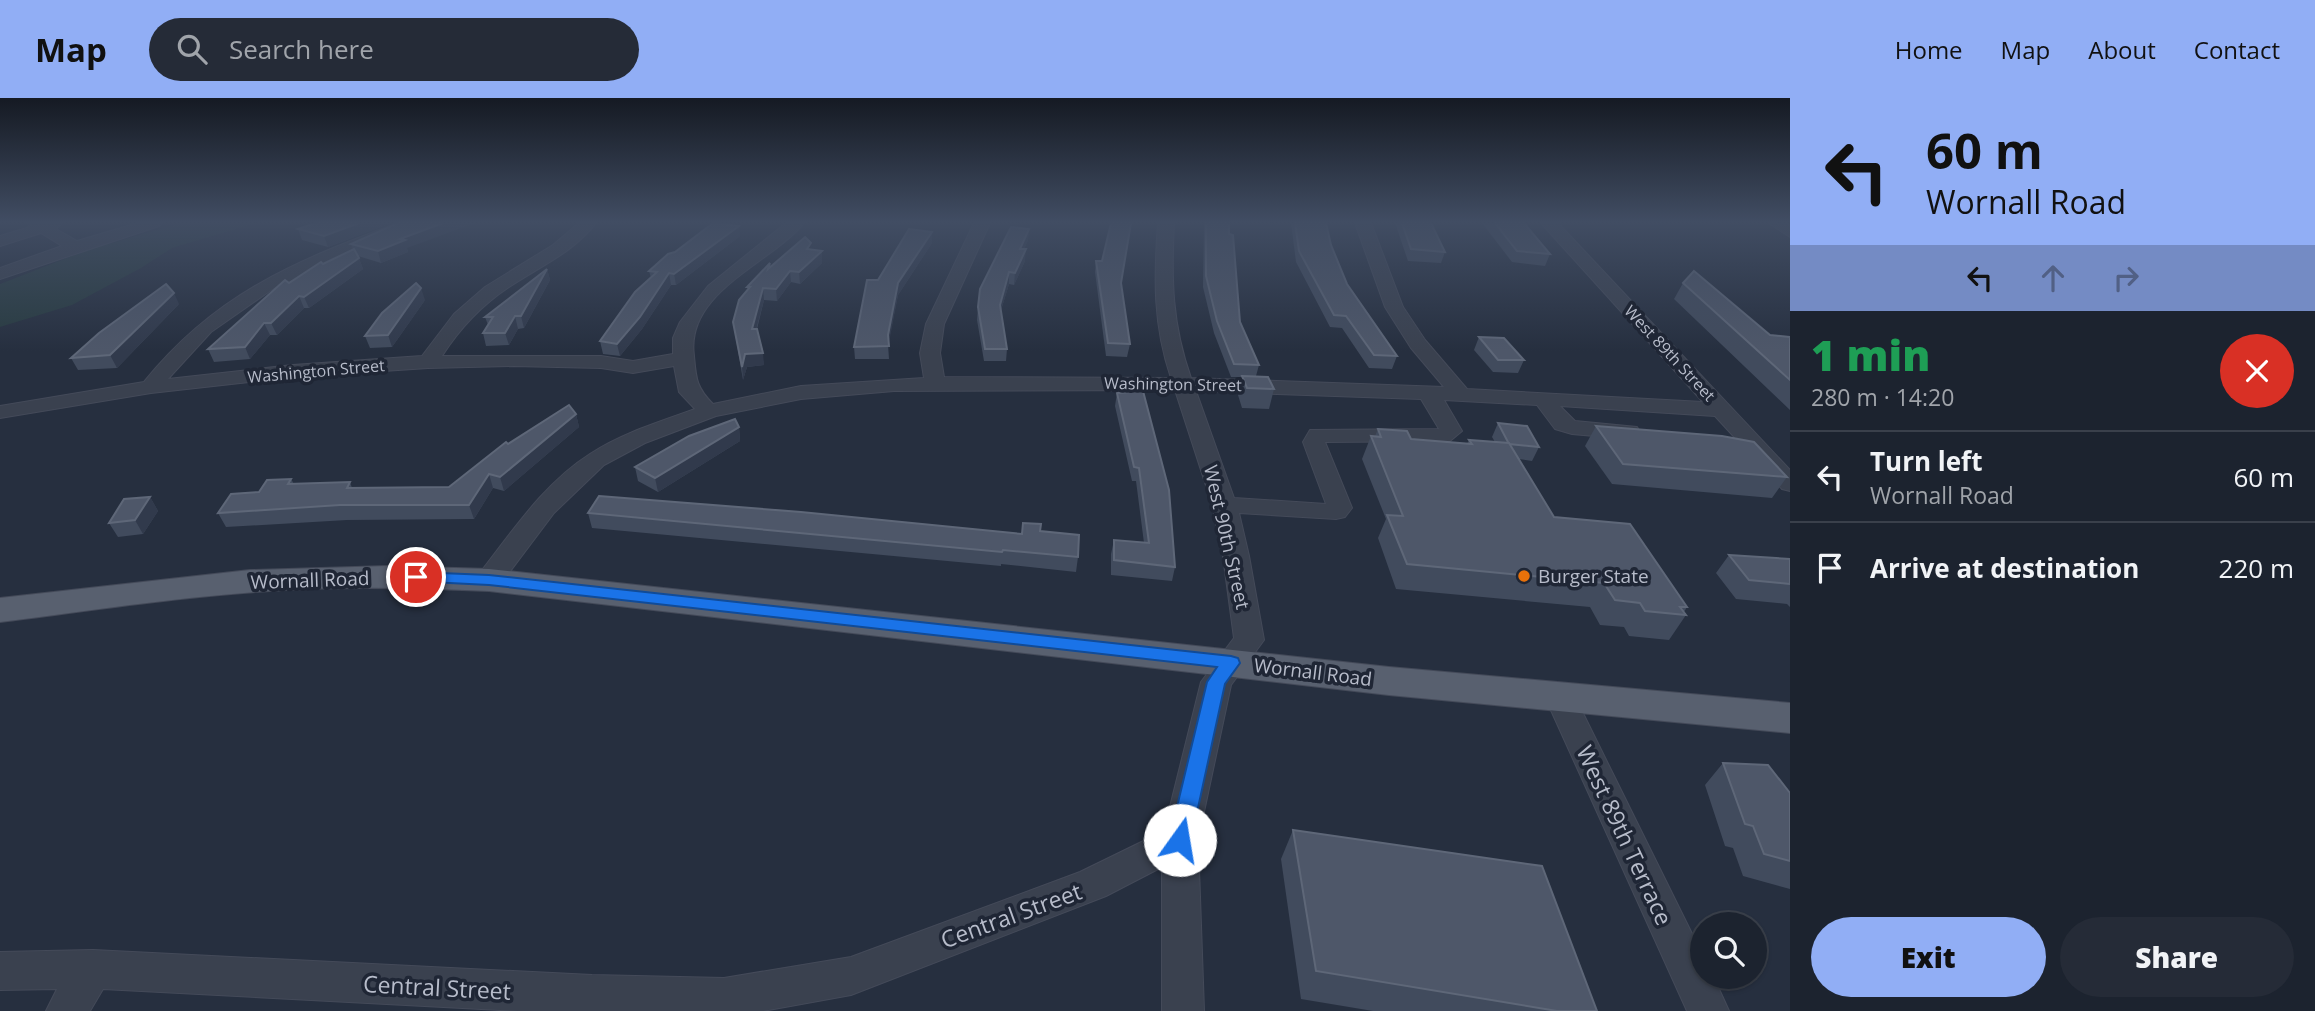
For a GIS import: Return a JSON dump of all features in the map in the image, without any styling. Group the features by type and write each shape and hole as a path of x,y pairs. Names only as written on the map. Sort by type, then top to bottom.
{"main road":[{"name":"Wornall Road","path":"0,610 146,592 289,579 416,577 489,580 1231,663 1790,718"}],"street":[{"path":"0,274 23,266"},
{"path":"151,387 172,357 199,332 269,284 306,266"},
{"path":"428,362 454,322 500,284 529,266"},
{"path":"689,392 683,339 692,317 703,303 746,266"},
{"path":"935,382 930,353 935,324 962,266"},
{"name":"West 90th Street","path":"1163,266 1162,282 1171,349 1224,505 1236,556 1249,640 1216,682 1180,840 1183,1011"},
{"path":"1379,266 1394,307 1418,344 1460,393"},
{"name":"West 89th Street","path":"1589,266 1790,484"},
{"name":"Washington Street","path":"633,367 685,358"},
{"name":"Washington Street","path":"0,412 151,387 293,371 428,362 565,361 633,367 669,378 709,411"},
{"name":"Washington Street","path":"489,580 542,510 613,450 709,411 798,391 935,382 1182,383 1426,391 1723,410"},
{"path":"1224,505 1336,512 1340,508 1314,442 1315,437 1442,436 1451,431 1426,391"},
{"path":"1543,398 1559,422 1572,427 1652,433"},
{"path":"1726,452 1764,455"},
{"name":"West 89th Terrace","path":"1560,697 1708,1011"},
{"name":"Central Street","path":"0,971 93,969 590,1003 724,998 851,976 1093,884 1180,840"},
{"path":"67,1011 93,969"}],"green space":[{"path":"47,266 145,266 72,305 0,327 0,284"}],"building":[{"path":"316,266 348,266 304,297 299,296 271,323 264,323 245,347 208,349 285,280 289,283"},
{"path":"655,266 685,266 674,274 669,273 640,317 617,344 600,341 635,292 657,272 649,271"},
{"path":"769,266 768,269 772,266 806,266 799,272 790,271 776,289 763,288 752,329 757,329 763,353 745,354 742,367 733,322 739,300 750,287 747,287"},
{"path":"887,266 910,266 898,283 888,335 889,346 854,347 867,280 878,280"},
{"path":"992,266 1018,266 1015,273 1009,272 1000,305 1007,349 985,349 978,307 980,289"},
{"path":"1097,266 1124,266 1121,283 1130,344 1108,343"},
{"path":"1206,266 1235,266 1240,322 1259,365 1234,364 1217,321"},
{"path":"1307,266 1339,266 1347,284 1397,356 1374,355 1346,316 1334,315"},
{"path":"547,269 521,316 515,316 505,333 483,333 493,317 485,317"},
{"path":"1694,271 1770,335 1790,337 1790,380 1683,283"},
{"path":"416,283 421,288 388,335 365,336 382,313"},
{"path":"166,284 174,293 110,355 71,358 99,333"},
{"path":"1479,337 1504,338 1524,360 1498,360"},
{"path":"1242,376 1268,377 1274,389 1247,388"},
{"path":"1143,391 1169,490 1175,567 1114,560 1114,540 1149,543 1139,468 1134,467 1117,393"},
{"path":"569,405 576,414 500,477 489,474 469,505 340,505 218,513 231,494 259,492 267,480 291,479 288,484 350,482 347,488 449,487 506,442 508,444"},
{"path":"735,419 739,427 655,478 635,467 689,436"},
{"path":"1498,423 1527,426 1539,447 1509,444"},
{"path":"1596,426 1722,436 1754,442 1787,477 1623,464"},
{"path":"1378,429 1407,431 1411,439 1472,444 1469,440 1509,443 1554,517 1630,524 1687,607 1680,607 1686,615 1645,611 1640,603 1615,600 1604,583 1407,564 1387,515 1403,516 1371,436 1381,437"},
{"path":"599,496 801,512 1022,534 1023,523 1041,524 1040,531 1079,535 1078,557 588,513"},
{"path":"150,497 135,520 109,523 124,499"},
{"path":"1729,555 1790,559 1790,584 1749,580"},
{"path":"1723,763 1768,765 1790,793 1790,861 1764,854 1753,826 1745,824"},
{"path":"1293,830 1542,866 1597,1011 1557,1011 1316,971"}],"place":[{"name":"Burger State","path":"1524,576"}],"route":[{"path":"416,577 489,580 1231,663 1216,682 1180,840"}]}
